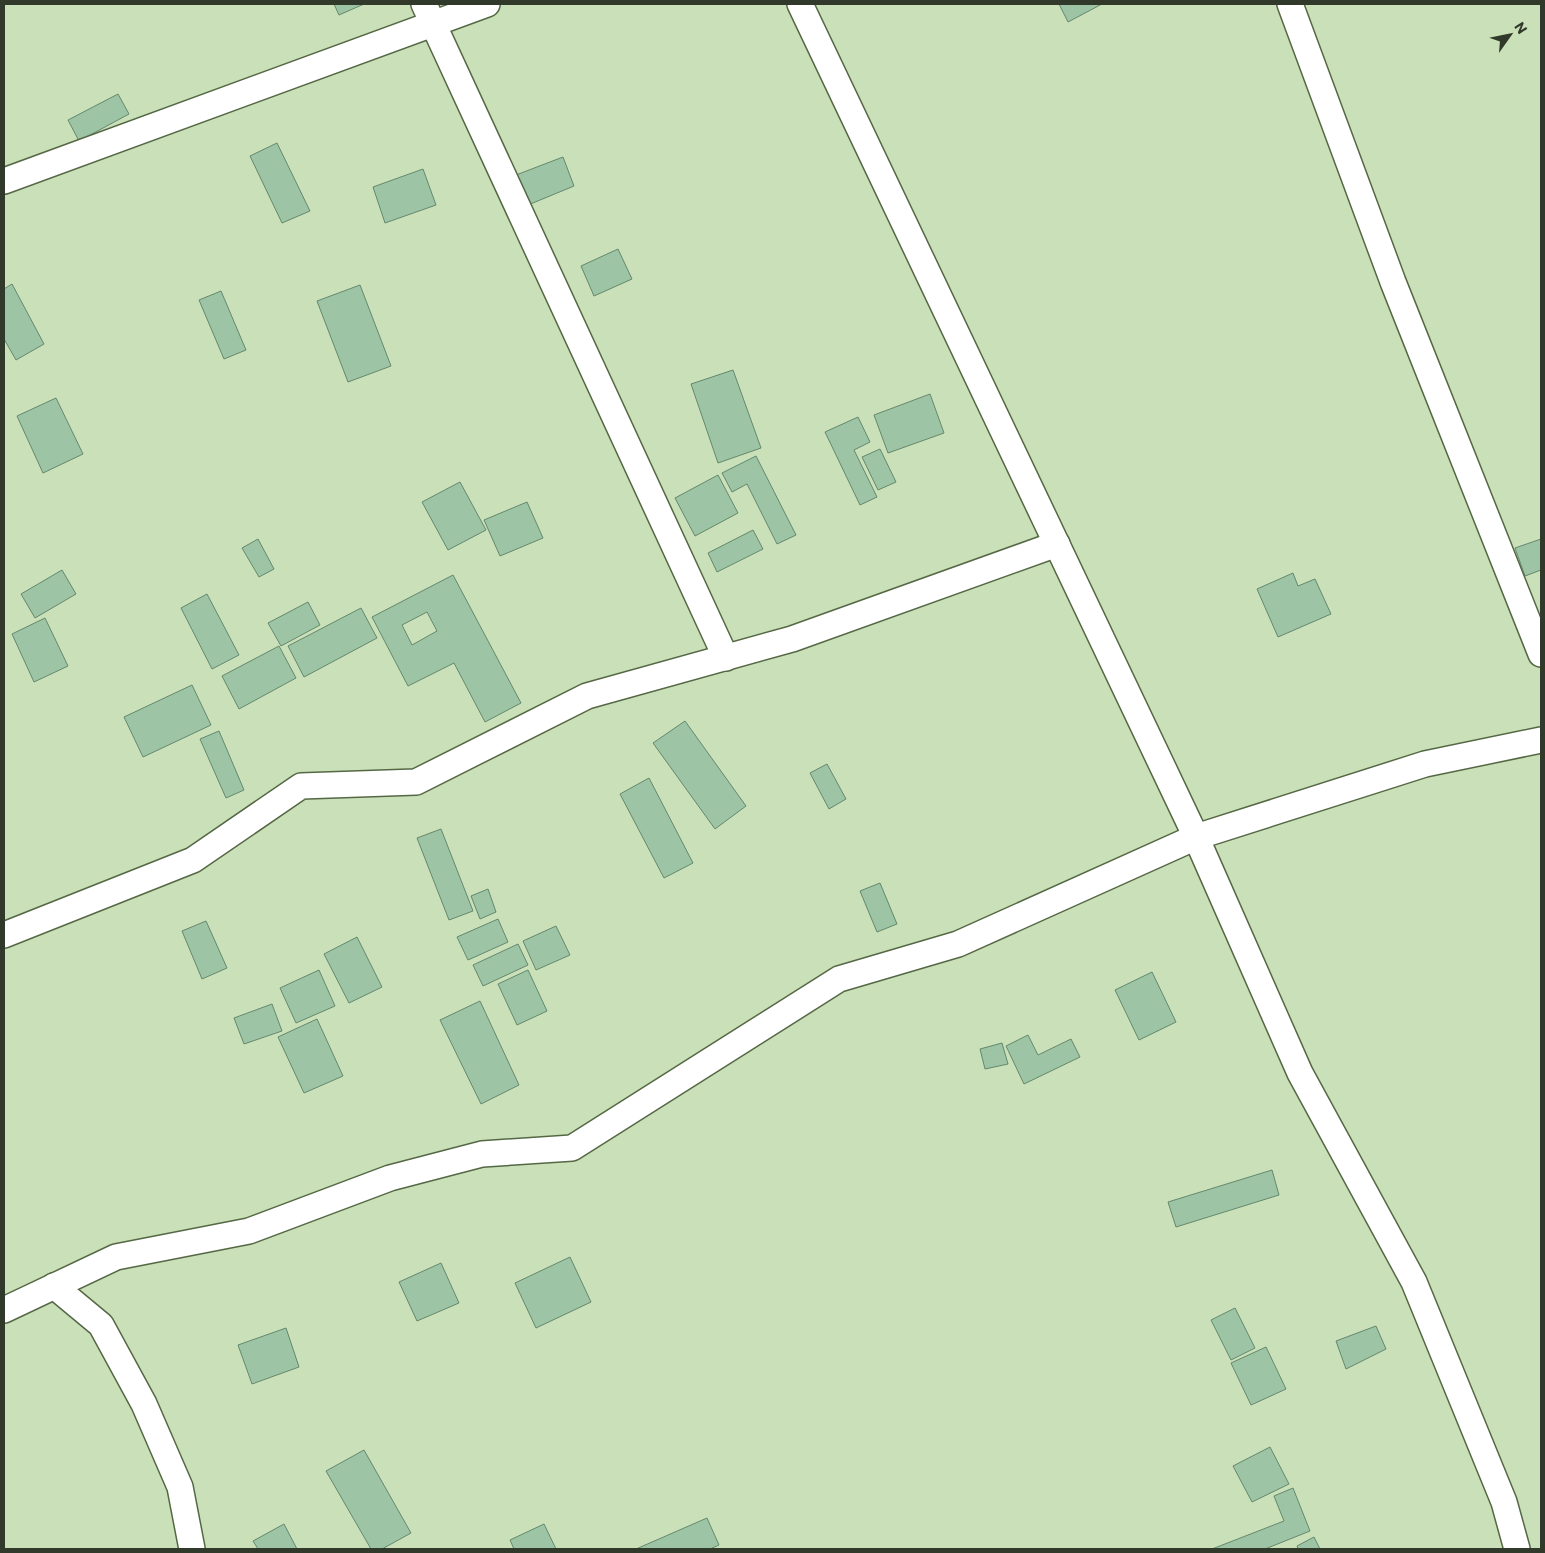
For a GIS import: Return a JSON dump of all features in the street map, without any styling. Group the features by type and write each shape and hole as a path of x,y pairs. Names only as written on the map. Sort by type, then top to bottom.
{"street":[{"path":"4,181 429,14 487,4"},
{"path":"800,4 1196,837 1300,1074 1414,1282 1504,1502 1517,1549"},
{"path":"1290,4 1393,282 1541,654"},
{"path":"429,14 726,658"},
{"path":"4,935 193,860 301,786 416,782 587,696 792,639 1057,544"},
{"path":"4,1310 116,1257 250,1231 390,1178 482,1154 572,1148 839,979 958,944 1196,837 1425,764 1541,740"},
{"path":"54,1286 101,1325 144,1404 180,1487 192,1549"}],"building":[{"path":"334,4 364,4 339,15"},
{"path":"1059,4 1102,4 1068,22"},
{"path":"118,94 129,114 79,141 68,120"},
{"path":"277,143 310,211 282,223 250,156"},
{"path":"563,157 574,186 528,205 516,175"},
{"path":"423,169 436,205 385,223 373,187"},
{"path":"618,249 632,279 594,296 581,266"},
{"path":"12,284 44,344 16,360 4,339 4,289"},
{"path":"360,285 391,366 348,382 317,301"},
{"path":"221,291 246,350 224,359 199,300"},
{"path":"733,370 761,448 718,463 691,384"},
{"path":"930,394 944,433 888,453 874,415"},
{"path":"56,398 83,454 43,473 17,416"},
{"path":"858,417 870,442 854,450 877,497 860,505 825,432"},
{"path":"880,449 896,482 878,490 862,457"},
{"path":"756,456 796,535 777,544 747,484 732,492 722,473"},
{"path":"718,475 738,513 695,536 675,498"},
{"path":"460,482 486,530 448,550 422,502"},
{"path":"527,502 543,538 500,556 484,520"},
{"path":"753,530 763,549 717,572 708,553"},
{"path":"258,539 274,569 259,577 242,548"},
{"path":"1541,539 1541,570 1525,576 1515,548"},
{"path":"62,570 76,594 35,618 21,594"},
{"path":"1293,573 1298,586 1315,579 1331,614 1278,637 1257,589"},
{"path":"453,575 521,703 485,722 454,663 408,686 372,617","holes":["427,612 437,631 412,645 402,625"]},
{"path":"207,594 239,655 212,669 181,608"},
{"path":"308,602 320,625 281,646 268,623"},
{"path":"361,608 377,638 304,677 288,646"},
{"path":"45,618 68,666 34,682 12,634"},
{"path":"279,646 296,678 239,709 222,676"},
{"path":"192,685 211,725 143,757 124,717"},
{"path":"685,721 746,806 715,829 653,743"},
{"path":"219,731 244,790 226,798 200,739"},
{"path":"827,764 846,799 829,809 810,773"},
{"path":"649,778 693,863 664,878 620,794"},
{"path":"441,829 473,911 449,920 417,838"},
{"path":"880,883 897,924 877,932 860,891"},
{"path":"488,889 496,912 480,919 471,896"},
{"path":"498,919 508,942 468,960 457,937"},
{"path":"206,921 227,968 202,979 182,931"},
{"path":"556,926 570,955 536,970 523,941"},
{"path":"357,937 382,987 349,1003 324,954"},
{"path":"518,944 528,965 483,986 473,965"},
{"path":"319,970 335,1006 296,1023 280,988"},
{"path":"528,970 547,1011 517,1025 498,984"},
{"path":"1152,972 1176,1022 1139,1040 1115,990"},
{"path":"480,1001 519,1085 481,1104 440,1020"},
{"path":"272,1004 282,1031 244,1044 234,1018"},
{"path":"317,1019 343,1076 304,1093 278,1037"},
{"path":"1028,1035 1038,1055 1071,1039 1080,1057 1024,1084 1006,1046"},
{"path":"1002,1043 1008,1064 985,1069 980,1049"},
{"path":"1272,1170 1279,1195 1176,1227 1168,1202"},
{"path":"570,1257 591,1302 536,1328 515,1283"},
{"path":"441,1263 459,1303 417,1321 399,1282"},
{"path":"1235,1308 1255,1348 1231,1360 1211,1320"},
{"path":"1376,1326 1386,1349 1346,1369 1336,1341"},
{"path":"286,1328 299,1367 252,1384 238,1345"},
{"path":"1266,1347 1286,1389 1251,1405 1231,1363"},
{"path":"1270,1447 1289,1484 1252,1502 1233,1466"},
{"path":"364,1450 411,1533 382,1549 371,1549 326,1471"},
{"path":"1293,1488 1310,1531 1265,1549 1212,1549 1284,1521 1274,1496"},
{"path":"707,1518 719,1545 710,1549 636,1549"},
{"path":"284,1524 297,1549 258,1549 253,1541"},
{"path":"544,1524 556,1549 514,1549 510,1540"},
{"path":"1314,1537 1320,1549 1298,1549 1297,1546"}]}
